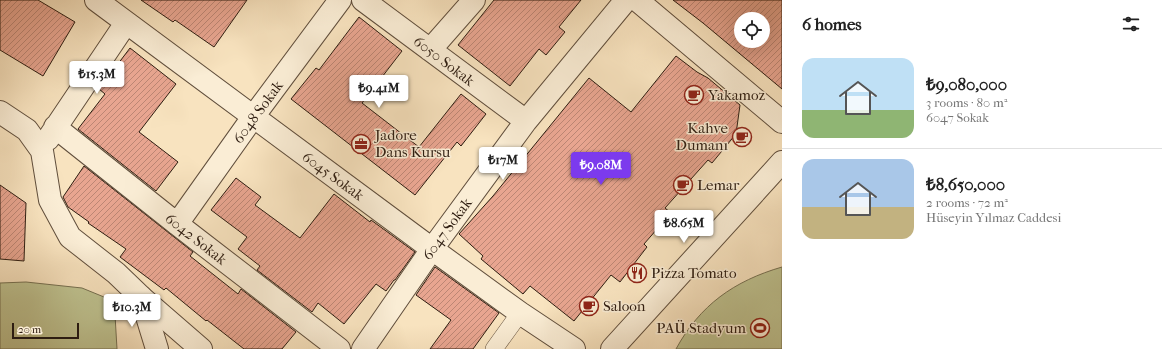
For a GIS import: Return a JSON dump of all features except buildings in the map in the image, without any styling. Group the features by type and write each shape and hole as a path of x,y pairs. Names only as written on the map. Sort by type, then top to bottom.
{"street":[{"name":"6045 Sokak","path":"96,0 432,249 574,349"},
{"name":"6048 Sokak","path":"177,224 253,117 340,0"},
{"name":"6050 Sokak","path":"363,0 526,121"},
{"path":"430,50 474,0"},
{"name":"6047 Sokak","path":"363,349 432,249 526,121 626,0"},
{"path":"637,0 782,122"},
{"path":"42,150 55,127 126,23"},
{"path":"0,112 27,130 42,150 50,200 70,237 116,273 141,297 201,349"},
{"name":"6042 Sokak","path":"55,127 177,224 339,349"},
{"path":"612,349 782,162"},
{"path":"141,297 156,349"},
{"path":"494,349 520,312"}],"green space":[{"path":"782,267 782,349 676,349 685,333 707,307 734,287"},
{"path":"26,282 82,288 104,297 115,315 117,349 0,349 0,283"}],"place":[{"name":"Yakamoz","path":"694,95"},
{"name":"Kahve Dumanı","path":"742,137"},
{"name":"Jadore Dans Kursu","path":"361,144"},
{"name":"Lemar","path":"683,185"},
{"name":"Pizza Tomato","path":"637,273"},
{"name":"Saloon","path":"589,306"},
{"name":"PAÜ Stadyum","path":"760,328"}]}
